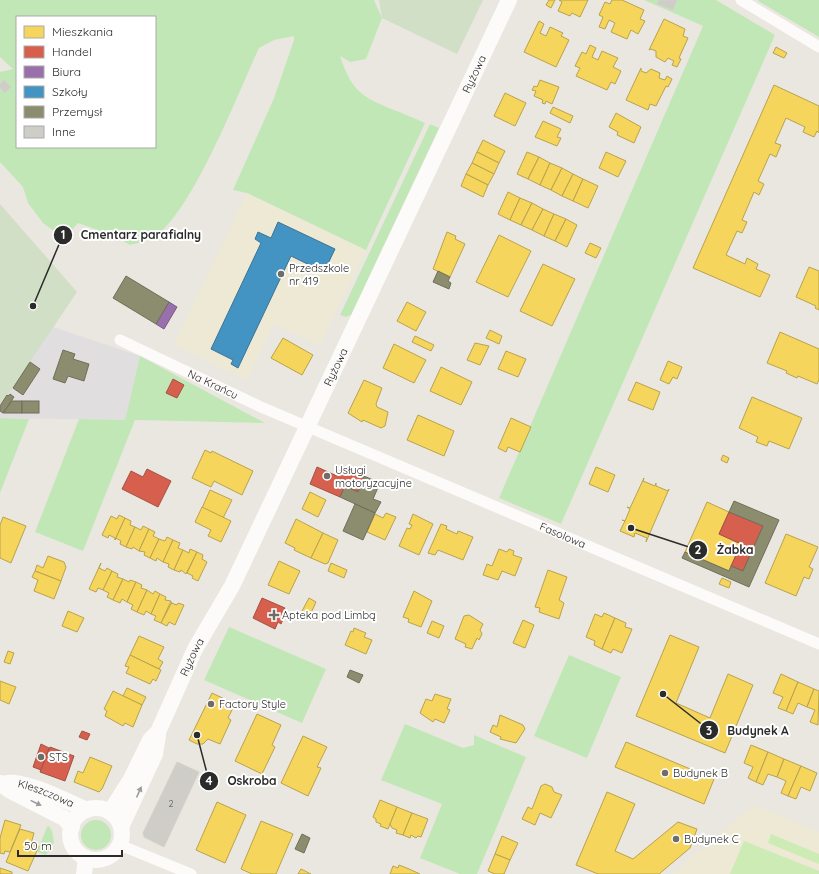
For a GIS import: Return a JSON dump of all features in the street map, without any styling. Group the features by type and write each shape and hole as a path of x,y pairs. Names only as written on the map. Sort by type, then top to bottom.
{"street":[{"name":"Ryżowa","path":"110,812 131,779 150,740 158,732 195,649 232,586 509,0"},
{"path":"741,0 819,46"},
{"name":"Na Krańcu","path":"120,340 261,407 308,426"},
{"name":"Fasolowa","path":"308,426 819,644"},
{"name":"Ryżowa","path":"121,827 156,754 158,732"},
{"name":"Kleszczowa","path":"2,783 20,783 88,810"},
{"name":"Kleszczowa","path":"2,783 9,790 64,818 72,827"},
{"path":"99,809 110,812 116,817 121,827 120,845 101,866 95,860 86,858 79,854 72,845 72,827 77,817 88,810 99,809"},
{"path":"120,845 191,874"},
{"path":"84,874 86,858"}],"shaded area":[{"name":"Przedszkole nr 419","path":"247,193 366,250 320,345 274,324 246,380 174,344"},
{"path":"53,327 140,356 125,420 0,418 0,406"},
{"path":"754,805 819,832 819,874 672,874"}],"green space":[{"path":"0,0 374,0 382,18 366,59 350,62 340,56 344,67 352,83 365,96 425,123 366,250 247,193 233,190 274,98 294,40 294,36 274,40 259,48 212,152 182,207 166,227 151,239 130,245 115,236 78,223 70,232 58,234 43,223 28,203 23,187 0,162 0,72 13,69 0,57"},
{"path":"379,0 483,0 457,54 382,18"},
{"path":"644,0 716,0 775,35 561,524 499,498 703,26"},
{"path":"819,0 819,37 758,1"},
{"path":"430,124 439,128 351,315 346,317 340,315"},
{"path":"0,204 77,292 0,406"},
{"path":"140,356 265,423 135,420 83,551 35,532 79,419 125,420"},
{"path":"0,418 29,419 0,493"},
{"path":"229,627 326,669 302,723 204,680"},
{"path":"569,655 621,677 587,758 534,736"},
{"path":"405,724 463,748 474,745 474,735 526,757 477,874 460,874 420,858 442,804 381,780"},
{"path":"96,820 107,824 111,835 107,846 96,850 85,846 81,835 85,824"},
{"path":"49,826 52,831 54,843 46,855 37,852 47,827"},
{"path":"771,834 819,854 819,864 768,843"},
{"path":"744,841 819,871 819,874 730,874"}],"building: Mieszkania":[{"path":"549,0 555,0 551,8 546,5"},
{"path":"559,0 588,0 580,17 572,13 570,16 558,11 562,2"},
{"path":"612,0 622,0 644,10 640,19 645,21 638,34 631,30 627,39 611,32 615,23 609,20 605,29 599,27 603,17 599,15 605,2 610,4"},
{"path":"664,19 685,29 683,36 688,38 679,58 681,59 677,67 672,65 674,61 668,58 665,62 656,57 656,51 651,49 649,50"},
{"path":"539,21 544,24 540,33 546,36 550,27 563,33 561,36 569,40 556,67 524,52"},
{"path":"590,45 596,48 592,57 598,60 602,51 618,58 613,67 621,71 615,84 611,82 607,90 576,76 580,68 575,66 582,52 586,54"},
{"path":"776,47 787,53 784,58 773,53"},
{"path":"641,68 641,71 646,73 651,69 660,73 659,78 665,80 667,76 672,79 668,87 666,86 656,106 650,104 648,110 626,100"},
{"path":"540,80 559,87 552,104 546,101 545,104 542,103 543,100 534,96 536,91 532,90 534,86 537,87"},
{"path":"774,85 819,106 819,133 817,131 814,137 803,132 805,127 786,118 775,143 781,145 776,157 770,154 758,181 764,184 759,195 754,192 742,220 747,222 742,233 737,231 726,255 745,264 747,258 758,264 756,269 770,275 760,297 693,268"},
{"path":"505,93 526,103 515,126 494,116"},
{"path":"553,107 573,116 570,123 550,113"},
{"path":"616,113 641,127 634,143 617,135 618,132 609,127"},
{"path":"543,121 561,129 557,137 561,138 557,146 535,137"},
{"path":"483,140 505,151 499,163 477,152"},
{"path":"477,152 499,163 494,174 472,163"},
{"path":"527,152 539,157 528,179 517,174"},
{"path":"606,152 626,161 618,177 599,168"},
{"path":"539,157 550,163 540,185 528,179"},
{"path":"472,163 494,174 488,185 466,174"},
{"path":"550,163 562,168 551,190 540,185"},
{"path":"562,168 573,174 562,196 551,190"},
{"path":"466,174 488,185 483,197 461,186"},
{"path":"573,174 583,179 573,201 562,196"},
{"path":"583,179 598,186 588,208 573,201"},
{"path":"508,192 520,198 510,220 498,214"},
{"path":"520,198 532,203 521,225 510,220"},
{"path":"532,203 543,209 532,230 521,225"},
{"path":"543,209 554,214 544,236 532,230"},
{"path":"554,214 566,219 555,241 544,236"},
{"path":"566,219 577,225 567,247 555,241"},
{"path":"447,232 456,236 455,239 465,244 450,277 433,269"},
{"path":"499,235 531,251 508,297 476,282"},
{"path":"590,243 601,248 596,258 585,253"},
{"path":"543,264 575,279 552,326 520,311"},
{"path":"809,267 819,271 819,310 815,308 816,306 796,297"},
{"path":"407,302 426,312 416,331 397,321"},
{"path":"490,330 502,336 499,344 486,338"},
{"path":"780,332 819,349 819,380 817,384 798,376 797,378 786,373 787,371 767,363"},
{"path":"415,336 434,345 431,351 412,342"},
{"path":"283,338 313,355 302,375 271,358"},
{"path":"475,343 489,346 480,365 467,360"},
{"path":"394,344 426,360 414,383 383,368"},
{"path":"506,351 526,359 518,377 498,369"},
{"path":"668,361 682,367 677,379 673,377 669,384 660,380"},
{"path":"441,367 472,382 461,405 430,391"},
{"path":"364,380 382,388 376,404 377,407 388,412 385,426 381,428 363,420 362,422 348,413"},
{"path":"636,382 660,392 653,410 628,400"},
{"path":"752,397 802,418 789,449 769,441 767,446 756,442 758,437 739,428"},
{"path":"418,415 454,431 444,456 407,440"},
{"path":"511,418 531,427 520,452 508,447 506,452 498,448"},
{"path":"205,450 211,453 212,451 253,471 242,495 214,481 211,487 192,478"},
{"path":"723,455 729,458 727,463 721,460"},
{"path":"596,467 615,475 608,492 589,484"},
{"path":"644,478 643,481 655,486 656,483 656,486 668,491 669,489 646,542 647,538 635,533 634,537 620,531 630,509 627,507 630,508"},
{"path":"210,490 232,500 223,518 202,508"},
{"path":"310,492 326,500 318,517 302,509"},
{"path":"707,502 729,512 719,534 741,544 729,571 685,552"},
{"path":"202,507 231,521 221,542 208,536 211,530 195,522"},
{"path":"386,513 396,517 385,540 367,532 375,514 383,518"},
{"path":"413,514 433,524 419,555 399,546 407,528 410,529 412,525 409,524"},
{"path":"119,515 125,518 115,540 115,538 109,535 108,538 102,535 111,516 117,519"},
{"path":"3,517 26,526 11,563 0,558 0,525"},
{"path":"125,518 131,521 130,525 135,527 126,547 120,544 121,541 116,538 115,540"},
{"path":"296,519 323,533 311,558 294,550 295,548 285,543"},
{"path":"441,524 447,526 446,529 457,534 458,531 473,537 463,560 438,550 435,555 428,553"},
{"path":"143,526 149,529 139,551 133,547 132,549 126,547 135,527 141,530"},
{"path":"149,529 155,532 153,536 159,539 150,558 144,555 145,552 139,551"},
{"path":"323,533 338,540 328,563 325,564 311,558"},
{"path":"786,534 818,547 809,567 813,569 809,579 804,577 796,596 765,583"},
{"path":"167,537 173,540 163,562 157,558 156,561 150,558 159,539 165,541"},
{"path":"173,540 180,543 178,548 183,550 174,570 168,567 169,564 163,562"},
{"path":"190,549 197,552 186,574 181,570 180,572 174,570 183,550 189,553"},
{"path":"499,549 507,552 509,549 514,551 513,555 522,558 515,576 502,571 498,580 483,575 487,564 492,566"},
{"path":"197,552 203,555 202,559 207,562 198,581 187,573"},
{"path":"48,556 64,562 66,567 61,581 35,571 37,565 43,568"},
{"path":"279,561 300,571 289,594 268,585"},
{"path":"101,563 99,568 105,571 107,568 112,571 103,590 98,588 96,592 89,589"},
{"path":"331,563 347,570 344,578 328,571"},
{"path":"548,570 567,577 559,600 564,603 559,619 539,612 540,608 535,607"},
{"path":"35,571 61,581 54,599 34,591 38,580 32,577"},
{"path":"112,571 118,574 117,577 123,579 113,600 107,597 109,593 103,590"},
{"path":"722,578 731,582 729,588 719,584"},
{"path":"123,579 129,582 130,580 136,582 127,602 122,599 120,603 113,600"},
{"path":"136,582 142,585 141,588 147,590 137,612 131,609 133,605 127,602"},
{"path":"147,590 153,594 155,591 160,594 151,614 146,611 144,615 137,612"},
{"path":"414,591 432,601 421,627 408,622 409,619 403,617"},
{"path":"160,594 166,597 165,600 171,601 161,623 154,620 156,616 151,614"},
{"path":"309,598 316,602 310,615 302,611"},
{"path":"171,603 184,605 175,625 169,622 167,626 161,623"},
{"path":"68,611 84,618 77,632 62,626"},
{"path":"604,613 615,618 602,649 594,645 595,641 586,637 595,614 602,617"},
{"path":"469,615 483,624 480,630 482,634 479,640 477,638 472,649 465,647 466,644 455,639 464,616"},
{"path":"615,618 626,623 625,627 632,629 622,653 613,649 611,653 602,649"},
{"path":"523,620 534,625 525,648 513,643"},
{"path":"432,621 444,626 439,638 427,633"},
{"path":"354,628 366,633 364,637 372,640 366,654 345,645 351,631 353,632"},
{"path":"670,635 699,647 676,703 710,718 728,674 753,685 725,753 636,716"},
{"path":"139,636 164,647 158,659 163,662 159,669 130,655"},
{"path":"8,651 14,653 10,664 4,662"},
{"path":"130,655 161,670 156,681 153,679 150,684 126,673 129,667 125,666"},
{"path":"781,674 798,682 786,711 778,708 783,697 773,693"},
{"path":"0,681 16,687 9,704 0,700"},
{"path":"798,682 814,689 807,707 798,703 793,714 786,711"},
{"path":"127,688 146,697 142,705 123,696"},
{"path":"814,689 819,691 818,725 810,722 815,710 807,707"},
{"path":"113,691 142,705 133,727 125,723 123,726 105,716 107,711 104,709"},
{"path":"212,693 235,704 228,718 231,720 220,744 208,739 203,744 197,744 189,740"},
{"path":"435,694 451,699 447,709 450,710 444,723 435,719 433,722 420,713 426,699 432,701"},
{"path":"257,714 281,725 272,745 275,747 262,774 235,761"},
{"path":"500,715 523,725 525,729 516,743 500,739 501,737 490,732 493,725 497,727"},
{"path":"303,736 327,747 317,767 321,768 308,796 281,783"},
{"name":"Budynek B","path":"626,742 714,779 704,804 615,767"},
{"path":"751,745 768,752 756,782 748,778 753,767 744,763"},
{"path":"768,752 784,759 777,777 768,774 763,785 756,782"},
{"path":"90,757 112,766 102,789 99,792 74,782 78,771 83,773"},
{"path":"784,759 801,766 788,796 781,793 786,781 777,777"},
{"path":"801,766 817,773 810,791 801,787 796,799 788,796"},
{"path":"545,784 552,787 554,792 562,795 551,818 540,813 535,825 522,819 528,807 532,809 541,786"},
{"name":"Budynek C","path":"607,792 635,804 615,851 633,859 678,822 697,829 690,848 659,874 598,874 576,865"},
{"path":"380,800 397,807 388,829 380,826 381,824 376,822 376,819 373,817"},
{"path":"217,802 246,815 225,863 196,850"},
{"path":"397,807 412,813 403,835 396,833 397,830 392,828 390,824"},
{"path":"412,813 428,819 421,837 418,836 416,838 411,835 410,838 403,835"},
{"path":"5,820 21,825 10,852 5,851 4,854 0,853 0,838"},
{"path":"261,821 293,834 276,874 252,874 241,869"},
{"path":"20,829 34,833 31,844 39,846 28,871 6,862"},
{"path":"502,836 518,843 510,860 495,854"},
{"path":"495,854 510,860 504,874 495,874 488,871"},
{"path":"399,865 420,874 390,874 393,866 398,868"},
{"path":"0,868 12,872 12,874 0,874"},
{"path":"301,869 311,874 298,874"}],"building: Handel":[{"path":"173,379 184,385 177,398 166,393"},
{"path":"342,466 364,476 358,492 345,486 340,497 310,484 317,467 337,476"},
{"path":"147,469 171,481 158,507 122,489 131,471 143,477"},
{"path":"729,512 763,526 743,571 731,566 741,544 719,534"},
{"path":"262,598 285,608 282,613 285,615 281,624 278,622 275,629 253,618"},
{"path":"82,731 90,734 87,740 79,737"},
{"name":"STS","path":"41,744 49,748 41,770 33,767"},
{"path":"50,747 74,756 65,781 40,772"}],"building: Biura":[{"path":"169,302 177,307 164,329 156,324"}],"building: Szkoły":[{"path":"278,222 335,249 324,272 291,256 238,368 231,364 233,360 211,349 261,243 255,239 258,232 271,238"}],"building: Przemysł":[{"path":"438,271 450,277 448,281 451,283 449,289 433,282"},
{"path":"126,276 169,302 156,324 113,298"},
{"path":"63,350 75,354 73,359 89,364 84,381 68,376 65,383 53,379"},
{"path":"30,362 40,369 23,395 13,388"},
{"path":"10,394 14,397 3,413 0,411 0,406 7,395 8,396"},
{"path":"12,401 22,401 22,413 3,413"},
{"path":"22,401 39,401 39,413 22,413"},
{"path":"364,476 380,483 373,499 381,502 375,513 340,497 345,486 358,492"},
{"path":"734,501 779,520 749,587 682,558 685,552 729,571 731,566 743,571 763,526 729,512"},
{"path":"355,504 375,513 363,540 343,531"},
{"path":"350,670 363,675 359,683 347,677"},
{"path":"302,834 310,838 304,853 295,849"}],"building: Inne":[{"path":"659,0 677,0 673,10 657,4"},
{"path":"4,80 11,87 5,93 0,88 0,84"},
{"path":"177,762 199,772 164,847 144,837 143,833"}],"place":[{"name":"Przedszkole nr 419","path":"281,274"},
{"name":"Cmentarz parafialny","path":"33,306"},
{"name":"Usługi motoryzacyjne","path":"327,476"},
{"name":"Żabka","path":"631,528"},
{"name":"Apteka pod Limbą","path":"274,615"},
{"name":"Budynek A","path":"663,694"},
{"name":"Factory Style","path":"211,704"},
{"name":"Oskroba","path":"197,735"},
{"name":"STS","path":"41,757"},
{"name":"Budynek B","path":"665,773"},
{"name":"Budynek C","path":"676,839"}]}
